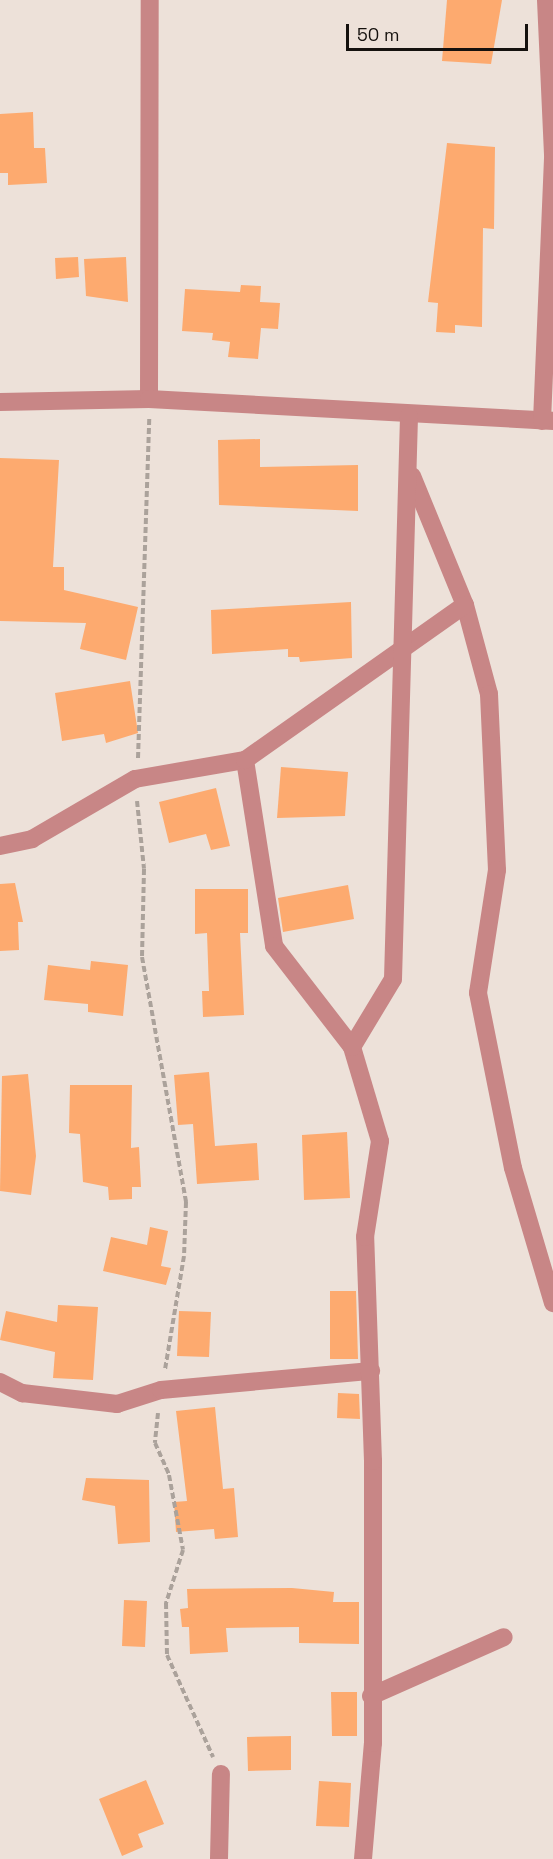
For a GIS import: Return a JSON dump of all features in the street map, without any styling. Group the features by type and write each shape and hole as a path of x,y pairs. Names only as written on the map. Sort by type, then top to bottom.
{"street":[{"path":"149,399 150,0"},
{"path":"0,402 149,399 409,416 548,421 553,157 546,0"},
{"path":"352,1047 393,979 406,650 409,416"},
{"path":"409,468 465,605 489,694 496,800 497,870 478,993 513,1168 553,1303"},
{"path":"0,846 32,839 135,779 245,760 406,650 465,605"},
{"path":"245,760 274,946 352,1047 380,1141 380,1172 365,1237 371,1371 371,1696 363,1859"},
{"path":"0,1382 22,1394 76,1402 117,1404 161,1390 371,1371"},
{"path":"371,1696 504,1637"},
{"path":"219,1859 221,1774"}],"path":[{"path":"149,399 135,779 144,869 142,957 186,1202 184,1256 161,1390 155,1443 169,1475 183,1550 166,1603 167,1655 221,1774"}],"building":[{"path":"447,0 502,0 491,64 442,61"},
{"path":"33,112 34,148 45,148 47,183 8,185 8,173 0,173 0,114"},
{"path":"447,143 495,147 494,229 483,228 482,327 455,325 455,333 436,332 438,303 428,302"},
{"path":"78,257 79,277 56,279 55,258"},
{"path":"126,257 128,302 86,296 84,259"},
{"path":"241,285 261,286 260,302 280,303 278,329 261,328 258,359 228,357 230,342 212,340 213,333 182,331 185,289 240,292"},
{"path":"260,439 260,467 358,465 358,511 219,505 218,440"},
{"path":"0,458 59,460 53,567 64,567 64,590 138,607 126,660 80,649 86,623 0,621"},
{"path":"351,602 352,658 300,662 299,657 288,657 288,649 212,654 211,610"},
{"path":"130,681 138,733 106,743 104,734 62,741 55,693"},
{"path":"281,767 348,772 345,816 277,818"},
{"path":"216,788 230,846 211,850 206,834 169,843 159,802"},
{"path":"15,883 23,922 18,922 19,950 0,951 0,884"},
{"path":"348,885 354,919 283,932 278,898"},
{"path":"195,889 248,889 248,933 240,933 244,1015 203,1017 202,991 209,991 207,933 195,934"},
{"path":"91,961 128,965 123,1016 88,1012 88,1004 44,1000 48,965 90,970"},
{"path":"209,1072 215,1146 257,1143 259,1180 197,1184 193,1124 178,1125 174,1075"},
{"path":"28,1074 36,1156 31,1195 0,1191 2,1076"},
{"path":"70,1085 132,1085 131,1148 139,1147 141,1187 132,1187 132,1199 109,1200 108,1187 83,1182 80,1134 69,1133"},
{"path":"347,1132 350,1198 304,1200 302,1135"},
{"path":"150,1227 168,1231 161,1266 171,1268 166,1285 103,1271 111,1237 147,1245"},
{"path":"330,1291 356,1291 358,1359 330,1359"},
{"path":"58,1305 98,1307 93,1380 53,1378 55,1352 0,1340 6,1311 57,1322"},
{"path":"179,1311 211,1312 209,1357 177,1356"},
{"path":"338,1393 359,1394 360,1419 337,1418"},
{"path":"215,1407 223,1489 234,1488 238,1537 215,1539 214,1529 176,1532 174,1502 187,1501 176,1411"},
{"path":"86,1478 149,1480 150,1542 118,1544 115,1506 82,1500"},
{"path":"292,1588 334,1592 333,1602 359,1602 359,1644 299,1643 299,1627 226,1628 228,1652 190,1654 189,1627 182,1627 180,1609 188,1608 187,1589"},
{"path":"124,1600 147,1601 145,1647 122,1646"},
{"path":"331,1692 357,1692 357,1736 332,1736"},
{"path":"291,1736 291,1770 248,1771 247,1737"},
{"path":"146,1780 164,1824 138,1834 143,1847 122,1856 99,1799"},
{"path":"319,1781 351,1783 349,1827 316,1826"}]}
